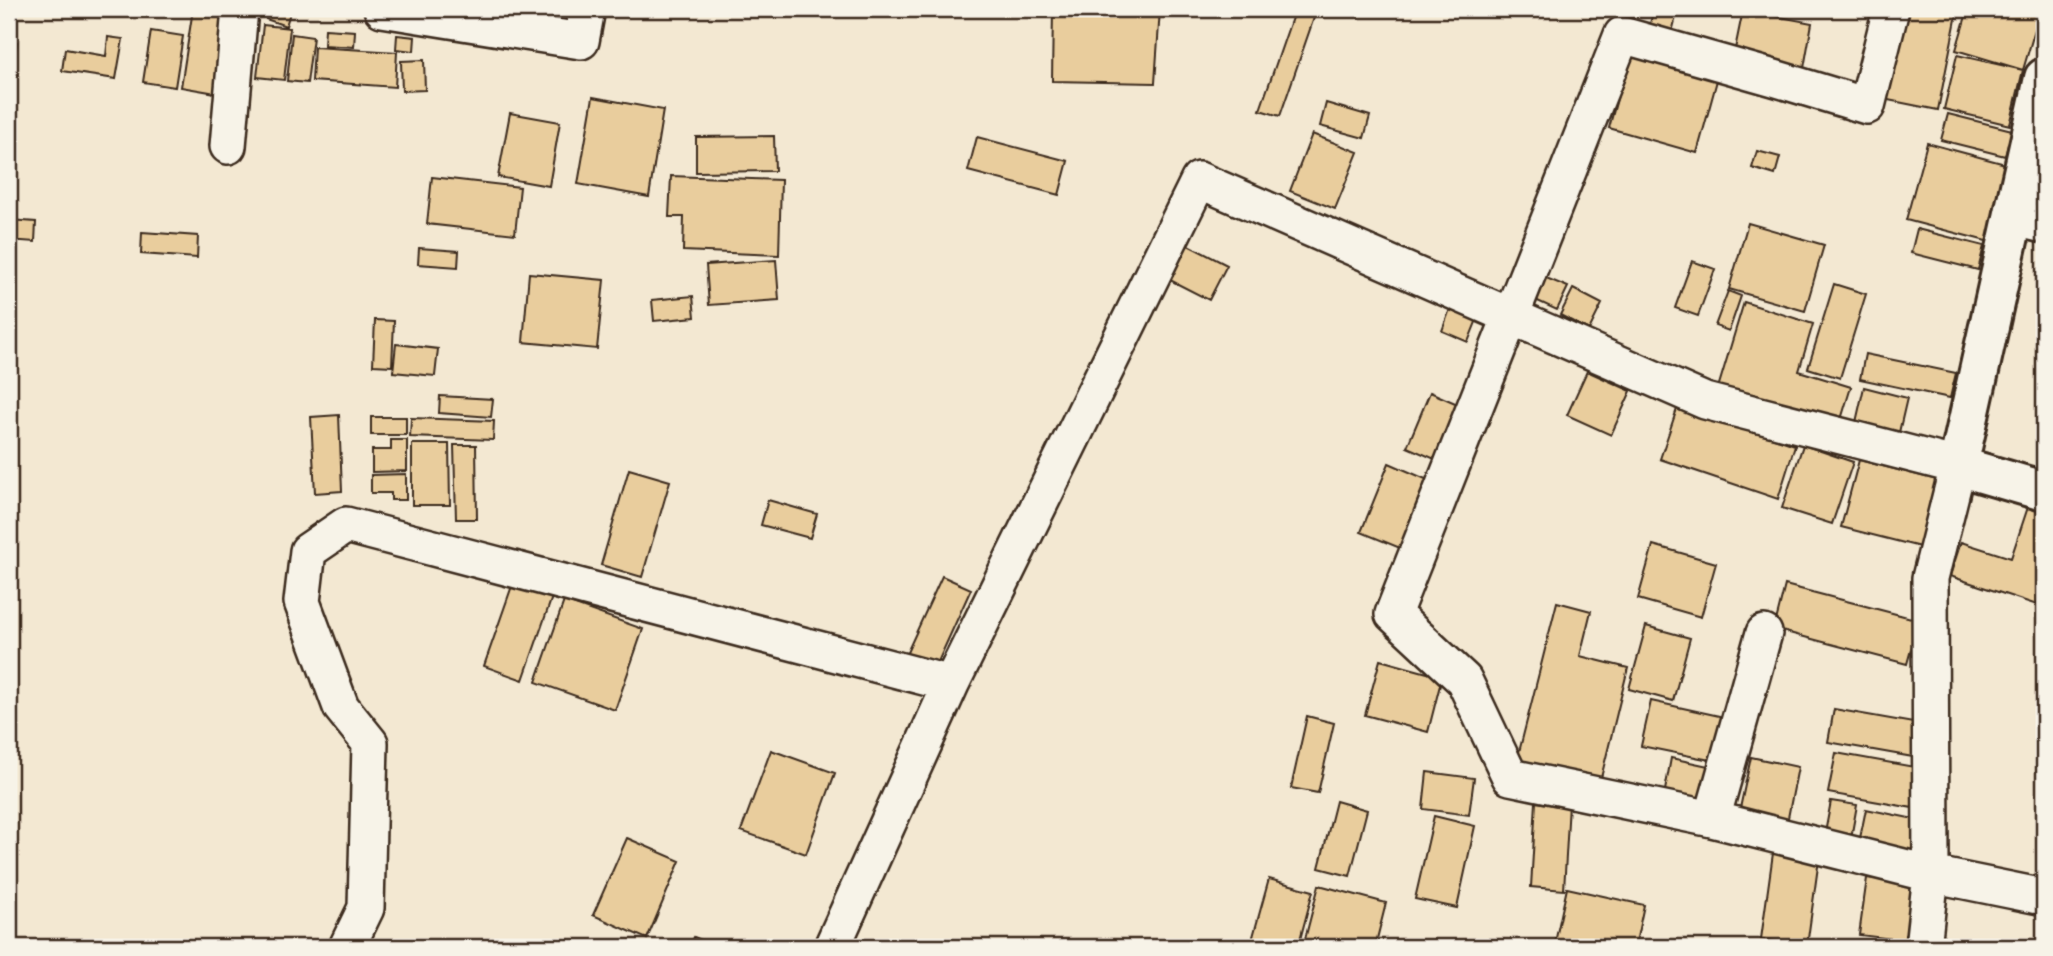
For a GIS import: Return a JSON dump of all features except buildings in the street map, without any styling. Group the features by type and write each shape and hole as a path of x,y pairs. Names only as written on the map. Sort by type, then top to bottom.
{"street":[{"path":"228,146 240,9"},
{"path":"382,9 580,41 587,9"},
{"path":"1891,9 1867,106 1622,35 1393,614 1464,680 1510,777 1712,819 1931,874 2044,897"},
{"path":"1923,947 1931,874 1930,578 1958,466 2029,222 2044,78"},
{"path":"832,947 951,684 1199,180 1704,401 1958,466 2044,491"},
{"path":"347,947 366,908 370,743 341,706 302,602 308,551 346,525 951,684"},
{"path":"1712,819 1764,633"}]}
